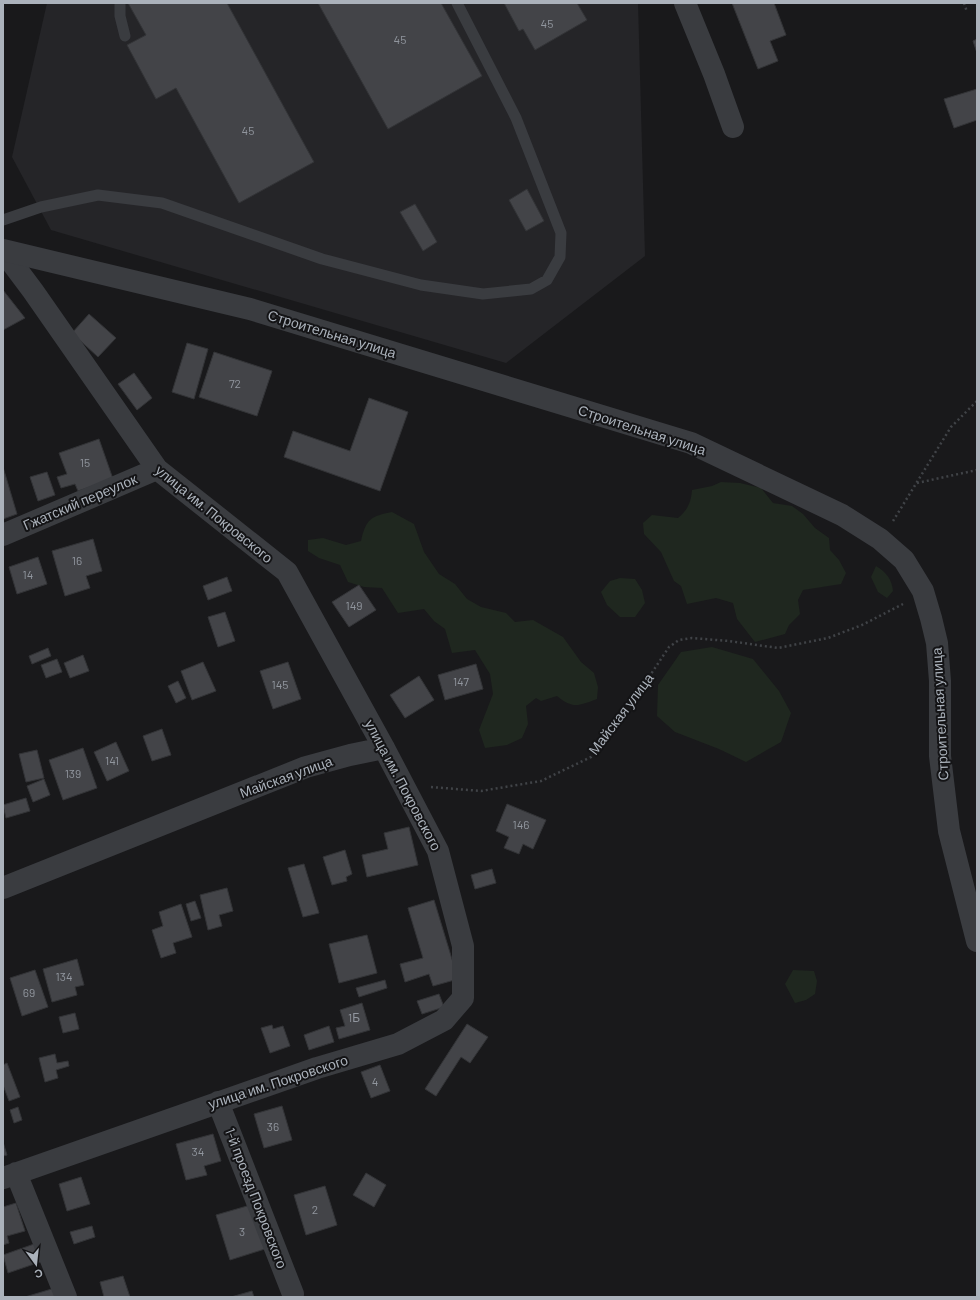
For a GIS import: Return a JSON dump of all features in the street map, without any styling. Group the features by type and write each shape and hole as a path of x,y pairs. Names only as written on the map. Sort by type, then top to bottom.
{"street":[{"path":"685,3 714,74 733,127"},
{"name":"улица им. Покровского","path":"3,251 33,291 157,469 287,572 384,748 438,851 464,946 463,998 444,1020 398,1044 317,1068 9,1175"},
{"name":"Строительная улица","path":"3,251 250,309 691,443 842,515 880,539 904,560 923,591 937,643 940,681 940,756 949,831 977,941"},
{"name":"Гжатский переулок","path":"3,535 157,469"},
{"name":"Майская улица","path":"3,888 306,767 350,755 384,748"},
{"name":"1-й проезд Покровского","path":"218,1102 293,1294"},
{"path":"9,1175 66,1297"}],"lane":[{"path":"120,3 120,16 125,36"},
{"path":"3,220 41,207 98,195 162,203 322,258 421,285 482,294 531,289 547,280 560,257 561,233 516,118 457,3"}],"path":[{"path":"964,3 967,12"},
{"path":"880,539 952,427 977,402"},
{"path":"917,483 977,470"},
{"name":"Майская улица","path":"429,787 481,791 541,781 591,757 635,698 669,647 679,640 692,638 707,639 778,648 828,638 862,625 893,610 923,591"}],"shaded area":[{"path":"47,3 638,3 645,256 506,363 51,230 12,157"},
{"path":"721,482 740,483 761,488 773,503 792,506 803,514 815,528 829,538 830,550 839,560 846,573 841,584 803,590 798,600 800,614 789,625 785,634 755,642 737,619 733,603 716,598 687,604 681,586 674,581 661,552 644,534 643,523 652,515 678,518 688,506 692,490 712,486"},
{"path":"392,512 414,524 424,552 439,574 455,584 467,599 481,607 506,613 515,622 533,620 563,637 581,662 594,673 598,687 597,699 580,705 572,705 557,696 541,701 536,698 526,706 528,724 522,738 507,745 485,748 479,730 493,694 490,674 475,650 452,653 445,629 434,621 424,609 398,613 382,588 364,587 348,582 340,565 319,558 308,551 308,540 323,538 346,545 361,541 367,523 370,520 379,515"},
{"path":"876,566 886,573 890,579 893,591 887,598 878,592 871,577"},
{"path":"620,578 635,579 642,590 645,603 635,617 620,617 607,605 601,592 610,581"},
{"path":"712,647 753,659 779,691 791,713 781,742 746,762 719,749 675,732 657,716 658,685 681,652"},
{"path":"793,970 814,971 817,981 815,994 806,1000 795,1003 785,984"}],"building":[{"path":"128,3 227,3 314,162 239,203 176,88 156,99 127,45 146,35"},
{"path":"318,3 441,3 482,76 388,129"},
{"path":"504,3 577,3 587,20 535,50 523,29 519,31"},
{"path":"732,3 774,3 786,35 770,41 778,61 758,69"},
{"path":"977,39 977,53 973,41"},
{"path":"977,89 977,120 954,128 944,99"},
{"path":"527,189 544,221 526,231 509,200"},
{"path":"415,204 437,242 423,251 400,212"},
{"path":"3,290 25,318 3,330"},
{"path":"89,314 116,338 98,357 72,333"},
{"path":"187,343 208,349 194,399 172,392"},
{"path":"214,352 272,371 257,416 199,397"},
{"path":"134,373 152,398 137,410 118,384"},
{"path":"369,398 408,412 380,491 284,457 293,431 350,451"},
{"path":"99,439 113,479 78,491 75,484 61,488 57,477 67,474 59,453"},
{"path":"3,467 17,514 3,519"},
{"path":"47,472 55,495 38,501 30,477"},
{"path":"93,539 102,571 86,576 90,588 65,596 52,551"},
{"path":"38,557 47,584 17,594 9,567"},
{"path":"227,577 232,591 208,600 203,586"},
{"path":"359,585 376,610 349,627 332,602"},
{"path":"225,612 235,641 218,647 208,617"},
{"path":"48,648 51,656 32,664 29,656"},
{"path":"83,655 89,671 70,678 64,663"},
{"path":"57,659 62,672 46,678 41,665"},
{"path":"203,662 216,691 192,700 181,671"},
{"path":"288,662 301,699 273,709 260,671"},
{"path":"476,664 483,689 445,700 438,675"},
{"path":"419,676 434,700 405,718 390,695"},
{"path":"178,681 186,698 176,703 168,686"},
{"path":"162,729 171,755 152,761 143,736"},
{"path":"116,742 129,771 107,781 94,752"},
{"path":"83,748 97,788 63,800 49,760"},
{"path":"37,750 44,778 26,782 19,754"},
{"path":"44,779 50,795 33,802 27,786"},
{"path":"26,798 30,811 6,818 3,805"},
{"path":"507,804 546,820 533,849 523,844 519,854 504,848 509,837 496,831"},
{"path":"409,827 418,865 367,877 362,855 388,849 384,833"},
{"path":"345,850 352,874 346,877 347,881 332,885 323,857"},
{"path":"304,864 319,913 303,917 288,868"},
{"path":"492,869 496,883 475,889 471,875"},
{"path":"227,888 233,911 219,915 222,926 208,930 200,895"},
{"path":"434,900 458,979 433,986 429,974 405,982 400,964 423,958 408,908"},
{"path":"195,901 201,918 191,921 186,904"},
{"path":"181,904 192,937 173,943 176,953 161,958 152,930 163,926 159,912"},
{"path":"367,935 377,973 339,983 329,944"},
{"path":"77,959 84,985 75,987 77,995 52,1002 43,969"},
{"path":"35,970 48,1007 22,1016 10,978"},
{"path":"385,980 387,988 359,997 356,988"},
{"path":"439,994 444,1007 422,1014 417,1001"},
{"path":"362,1003 370,1030 339,1039 336,1028 345,1026 340,1010"},
{"path":"75,1013 79,1029 63,1033 59,1017"},
{"path":"467,1024 488,1037 470,1063 461,1057 436,1096 425,1089"},
{"path":"272,1025 273,1029 283,1026 290,1046 270,1053 261,1028"},
{"path":"329,1026 334,1042 309,1050 304,1035"},
{"path":"55,1054 57,1063 68,1061 69,1066 56,1070 58,1078 45,1082 39,1058"},
{"path":"7,1063 20,1097 9,1101 3,1085 3,1065"},
{"path":"380,1065 390,1091 371,1098 361,1072"},
{"path":"282,1106 292,1140 264,1148 254,1114"},
{"path":"18,1107 22,1120 14,1123 10,1110"},
{"path":"213,1134 221,1161 204,1166 207,1175 186,1180 176,1144"},
{"path":"3,1142 7,1155 3,1156"},
{"path":"366,1173 386,1185 374,1207 353,1195"},
{"path":"81,1177 90,1204 67,1211 59,1184"},
{"path":"325,1186 337,1225 306,1235 294,1195"},
{"path":"16,1203 25,1231 7,1236 9,1243 3,1245 3,1207"},
{"path":"254,1204 268,1248 230,1260 216,1215"},
{"path":"92,1226 95,1237 74,1244 70,1232"},
{"path":"37,1243 43,1261 8,1273 3,1255"},
{"path":"123,1276 130,1297 104,1297 100,1282"},
{"path":"55,1288 57,1297 25,1297"},
{"path":"252,1291 254,1297 231,1297"}]}
